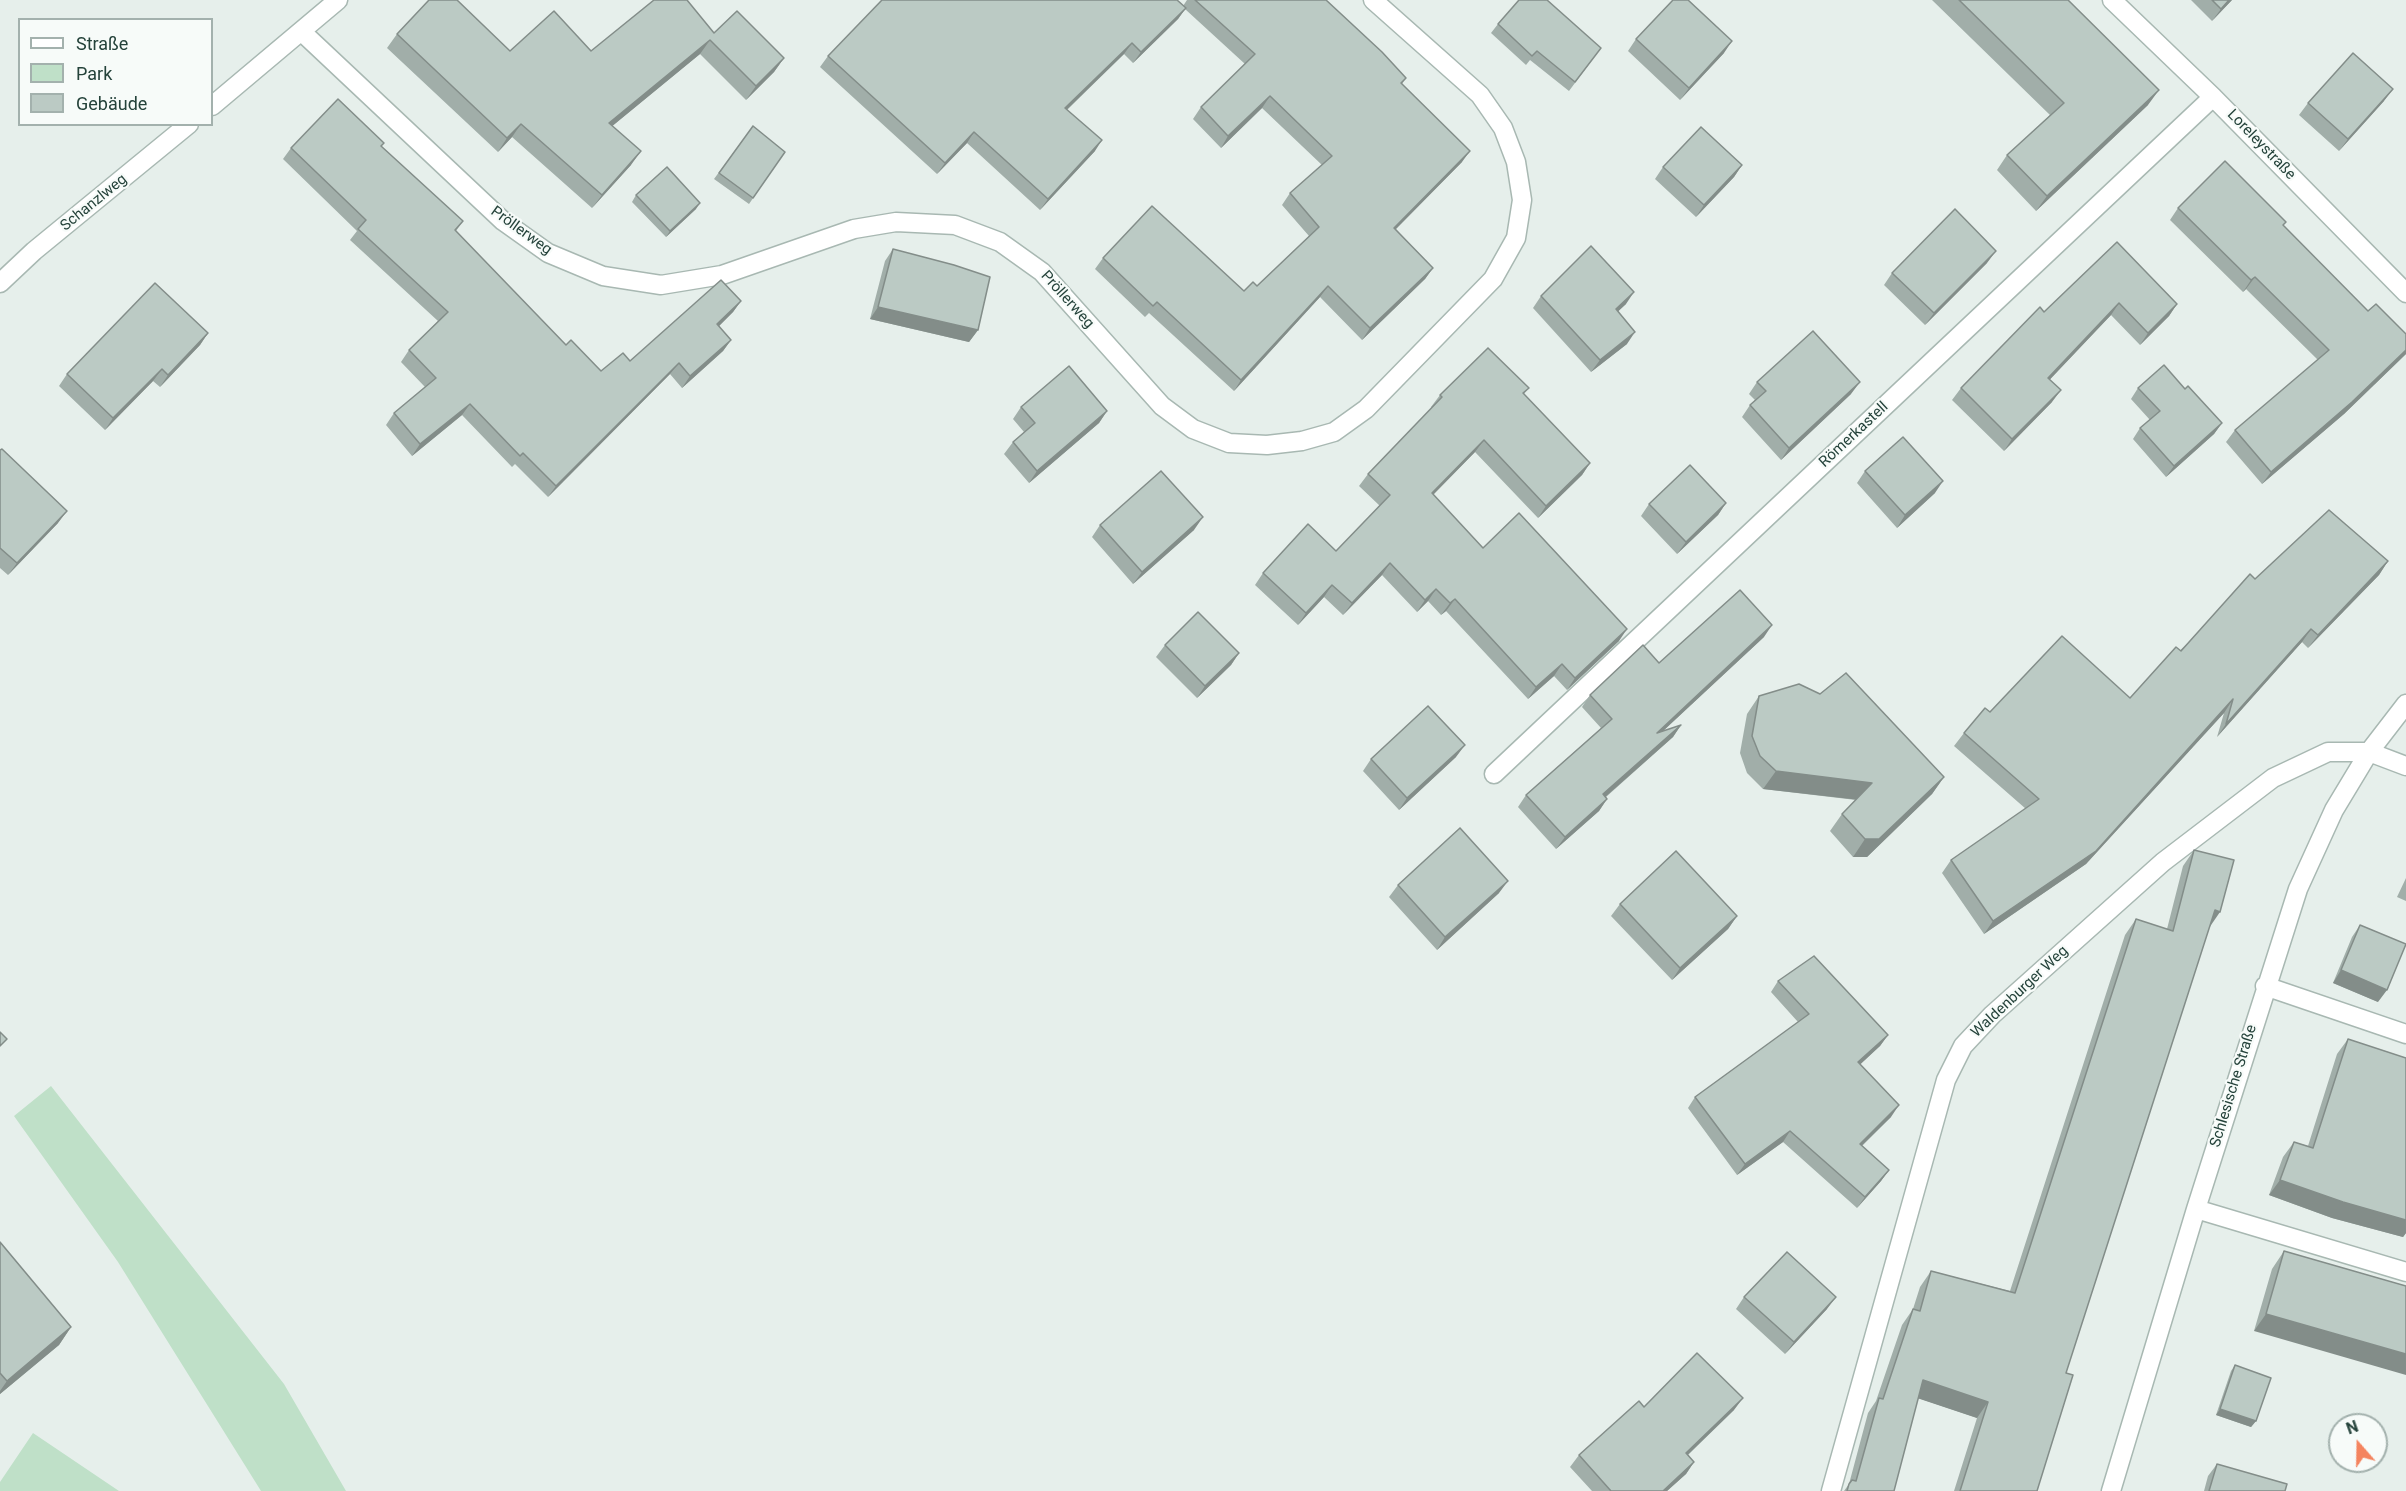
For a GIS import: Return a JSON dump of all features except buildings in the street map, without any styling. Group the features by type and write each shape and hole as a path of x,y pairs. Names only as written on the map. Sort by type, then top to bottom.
{"street":[{"path":"213,105 338,0"},
{"name":"Pröllerweg","path":"302,32 503,221 548,253 592,272 603,276 661,285 722,274 854,230 896,222 955,225 1000,242 1042,272 1162,406 1193,429 1229,443 1267,445 1302,441 1334,432 1366,409 1493,279 1516,238 1522,200 1516,162 1503,128 1480,95 1373,0"},
{"name":"Loreleystraße","path":"2112,0 2213,97 2406,293"},
{"name":"Römerkastell","path":"1494,774 2213,97"},
{"name":"Schanzlweg","path":"0,283 34,251 187,126"},
{"name":"Schlesische Straße","path":"2111,1491 2265,986 2298,889 2334,810 2369,752 2406,704"},
{"name":"Waldenburger Weg","path":"1830,1491 1946,1080 1963,1046 1992,1015 2163,862 2273,778 2328,752 2369,752"},
{"path":"2369,752 2406,766"},
{"path":"2265,986 2406,1035"},
{"path":"2196,1209 2406,1272"}],"green space":[{"path":"51,1086 284,1384 346,1491 261,1491 118,1262 14,1116"},
{"path":"33,1433 119,1491 0,1491 0,1482"}]}
